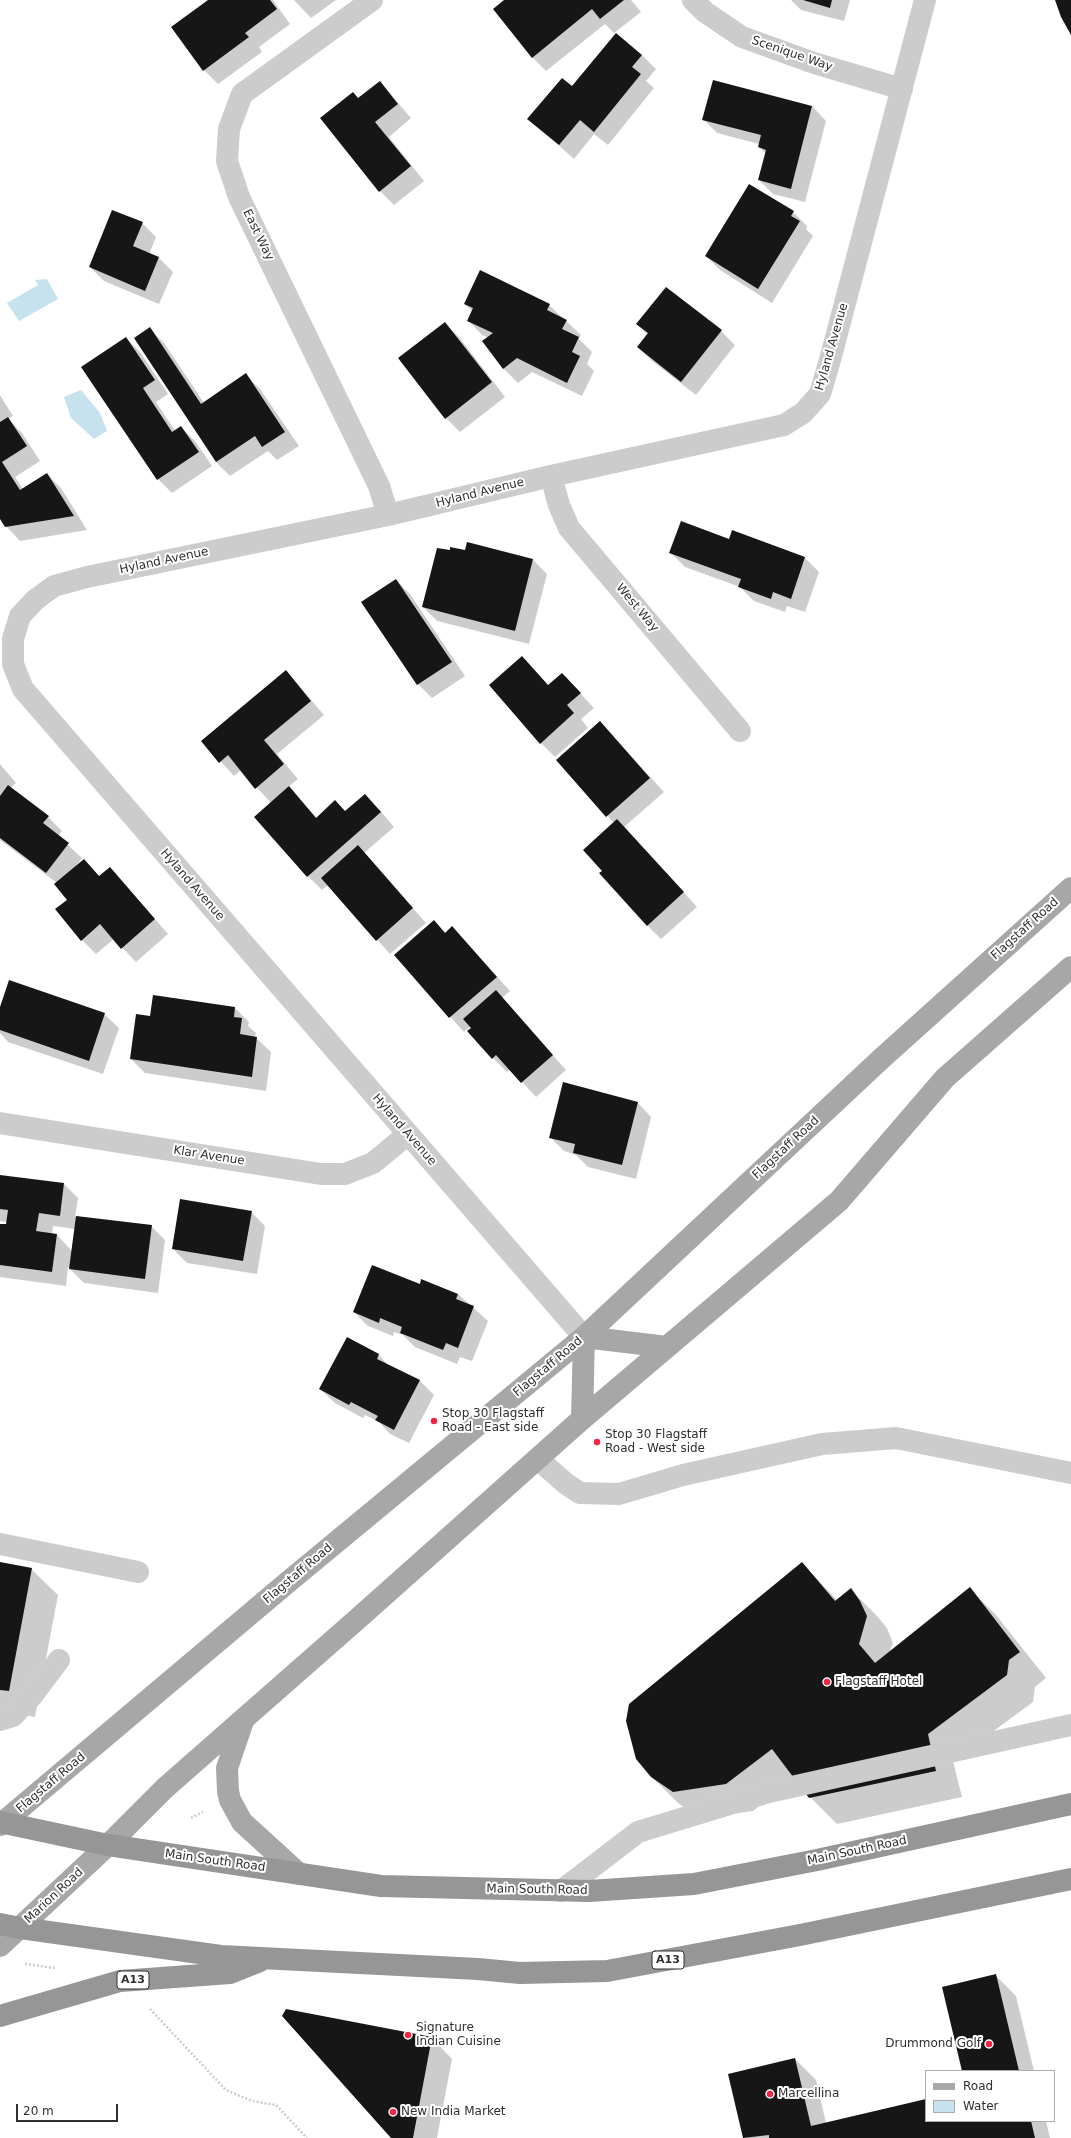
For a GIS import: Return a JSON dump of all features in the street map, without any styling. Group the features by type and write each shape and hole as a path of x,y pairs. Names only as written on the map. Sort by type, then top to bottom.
{"highway":[{"name":"Main South Road","path":"1,1823 108,1845 381,1886 589,1891 694,1884 817,1860 1071,1804"},
{"name":"A13","path":"10,1926 221,1956 478,1969 520,1973 607,1971 800,1935 1071,1879"},
{"name":"A13","path":"0,2016 120,1981 230,1973 268,1958"}],"main road":[{"name":"Flagstaff Road","path":"1,1823 282,1587 584,1337 881,1059 1071,888"},
{"path":"108,1845 165,1788 538,1459 582,1418 839,1201 945,1078 1071,967"},
{"path":"582,1418 584,1337 667,1347"},
{"path":"244,1718 227,1768 230,1800 242,1822 299,1874"},
{"name":"Marion Road","path":"0,1946 10,1926 108,1845"}],"street":[{"name":"East Way","path":"372,0 242,94 228,129 227,161 239,197 379,486 388,515"},
{"name":"Scenique Way","path":"693,0 705,12 742,37 814,63 902,89"},
{"name":"Hyland Avenue","path":"584,1337 23,689 13,664 13,639 20,616 35,600 54,586 87,577 388,515 551,476 784,425 803,413 820,394 925,0"},
{"name":"West Way","path":"551,476 559,504 570,528 740,731"},
{"name":"Klar Avenue","path":"0,1123 321,1174 345,1174 373,1163 408,1134"},
{"path":"538,1459 565,1483 580,1493 619,1494 684,1475 822,1444 896,1438 1071,1473"},
{"path":"0,1544 138,1572"},
{"path":"0,1720 13,1716 32,1696 59,1660"},
{"path":"561,1891 638,1832 769,1792 1071,1725"}],"path":[{"path":"191,1818 204,1812"},
{"path":"19,1963 58,1969"},
{"path":"145,2004 226,2090 252,2101 276,2105 307,2138"}],"water":[{"path":"47,279 58,299 19,321 7,303 38,285 35,280"},
{"path":"81,390 100,413 107,431 94,439 71,418 64,397"}],"building":[{"path":"208,0 270,0 277,9 245,33 249,37 203,71 171,27"},
{"path":"504,0 624,0 600,19 592,9 532,58 493,9"},
{"path":"803,0 832,0 830,8"},
{"path":"1055,0 1071,0 1071,35 1061,17"},
{"path":"616,33 642,55 632,67 641,74 594,132 580,120 559,145 527,119 562,78 572,86"},
{"path":"713,80 812,106 791,189 758,180 766,150 758,147 761,135 702,120"},
{"path":"380,81 398,104 375,122 411,166 379,192 320,118 353,92 358,98"},
{"path":"749,184 794,211 791,216 800,221 758,289 705,256"},
{"path":"112,210 143,222 133,246 159,257 145,291 89,267"},
{"path":"480,270 550,304 547,310 567,320 562,329 579,337 572,352 580,356 567,383 517,358 503,369 482,341 493,333 467,321 473,308 464,304"},
{"path":"666,287 722,330 681,382 637,347 648,333 636,324"},
{"path":"445,322 492,382 445,419 398,358"},
{"path":"150,327 201,404 246,373 285,432 262,447 255,436 216,462 134,338"},
{"path":"126,337 155,380 143,388 172,432 181,426 199,452 157,480 81,367"},
{"path":"8,417 27,446 2,462 20,490 47,473 74,516 5,527 0,519 0,422"},
{"path":"681,521 729,539 732,530 805,557 791,599 773,592 771,599 738,587 741,579 669,553"},
{"path":"467,542 533,559 515,631 422,607 437,548 450,550 450,547 465,550"},
{"path":"396,579 452,662 417,685 361,602"},
{"path":"522,656 548,685 562,673 581,693 567,705 574,713 540,744 489,685"},
{"path":"286,670 311,701 264,740 284,764 255,789 228,755 219,763 201,741"},
{"path":"600,721 650,778 606,817 556,760"},
{"path":"8,785 49,816 43,823 69,843 46,873 0,838 0,796"},
{"path":"289,786 316,818 335,800 345,811 365,794 381,812 307,877 254,817"},
{"path":"617,819 684,892 647,926 599,873 602,871 583,850"},
{"path":"358,845 413,908 376,941 321,878"},
{"path":"84,859 99,876 110,867 155,919 121,949 100,924 81,941 55,909 67,900 54,884"},
{"path":"434,920 445,933 452,926 497,977 449,1018 394,955"},
{"path":"9,980 105,1013 89,1061 0,1030 0,1007"},
{"path":"496,990 553,1055 521,1083 496,1055 492,1059 467,1031 471,1028 463,1019"},
{"path":"153,995 235,1007 234,1017 242,1018 240,1034 257,1037 252,1077 130,1059 136,1014 150,1016"},
{"path":"563,1082 638,1102 622,1165 573,1153 575,1144 549,1138"},
{"path":"0,1175 64,1183 60,1216 39,1213 36,1231 57,1234 52,1272 0,1265 0,1224 6,1224 8,1210 0,1209"},
{"path":"180,1199 252,1211 243,1261 172,1249"},
{"path":"76,1216 152,1225 145,1279 69,1269"},
{"path":"372,1265 420,1284 421,1279 458,1294 456,1299 474,1306 458,1348 446,1343 443,1350 400,1333 402,1327 380,1318 379,1323 353,1312"},
{"path":"347,1337 379,1354 377,1359 420,1380 394,1430 375,1420 378,1416 351,1402 349,1405 319,1389"},
{"path":"0,1562 32,1568 9,1691 0,1690"},
{"name":"Flagstaff Hotel","path":"802,1562 835,1601 851,1588 860,1601 867,1616 859,1644 875,1663 970,1587 1020,1652 1009,1660 1007,1675 928,1734 936,1771 809,1798 772,1749 726,1784 673,1792 651,1777 636,1759 626,1721 629,1704"},
{"path":"996,1974 1019,2070 962,2070 942,1987"},
{"path":"286,2009 432,2037 413,2138 391,2138 282,2016"},
{"path":"795,2058 811,2126 925,2099 925,2122 1031,2122 1035,2138 769,2138 769,2135 743,2138 728,2074"}],"place":[{"name":"Stop 30 Flagstaff Road - East side","path":"434,1421"},
{"name":"Stop 30 Flagstaff Road - West side","path":"597,1442"},
{"name":"Flagstaff Hotel","path":"827,1682"},
{"name":"Signature Indian Cuisine","path":"408,2035"},
{"name":"Drummond Golf","path":"989,2044"},
{"name":"Marcellina","path":"770,2094"},
{"name":"New India Market","path":"393,2112"}]}
